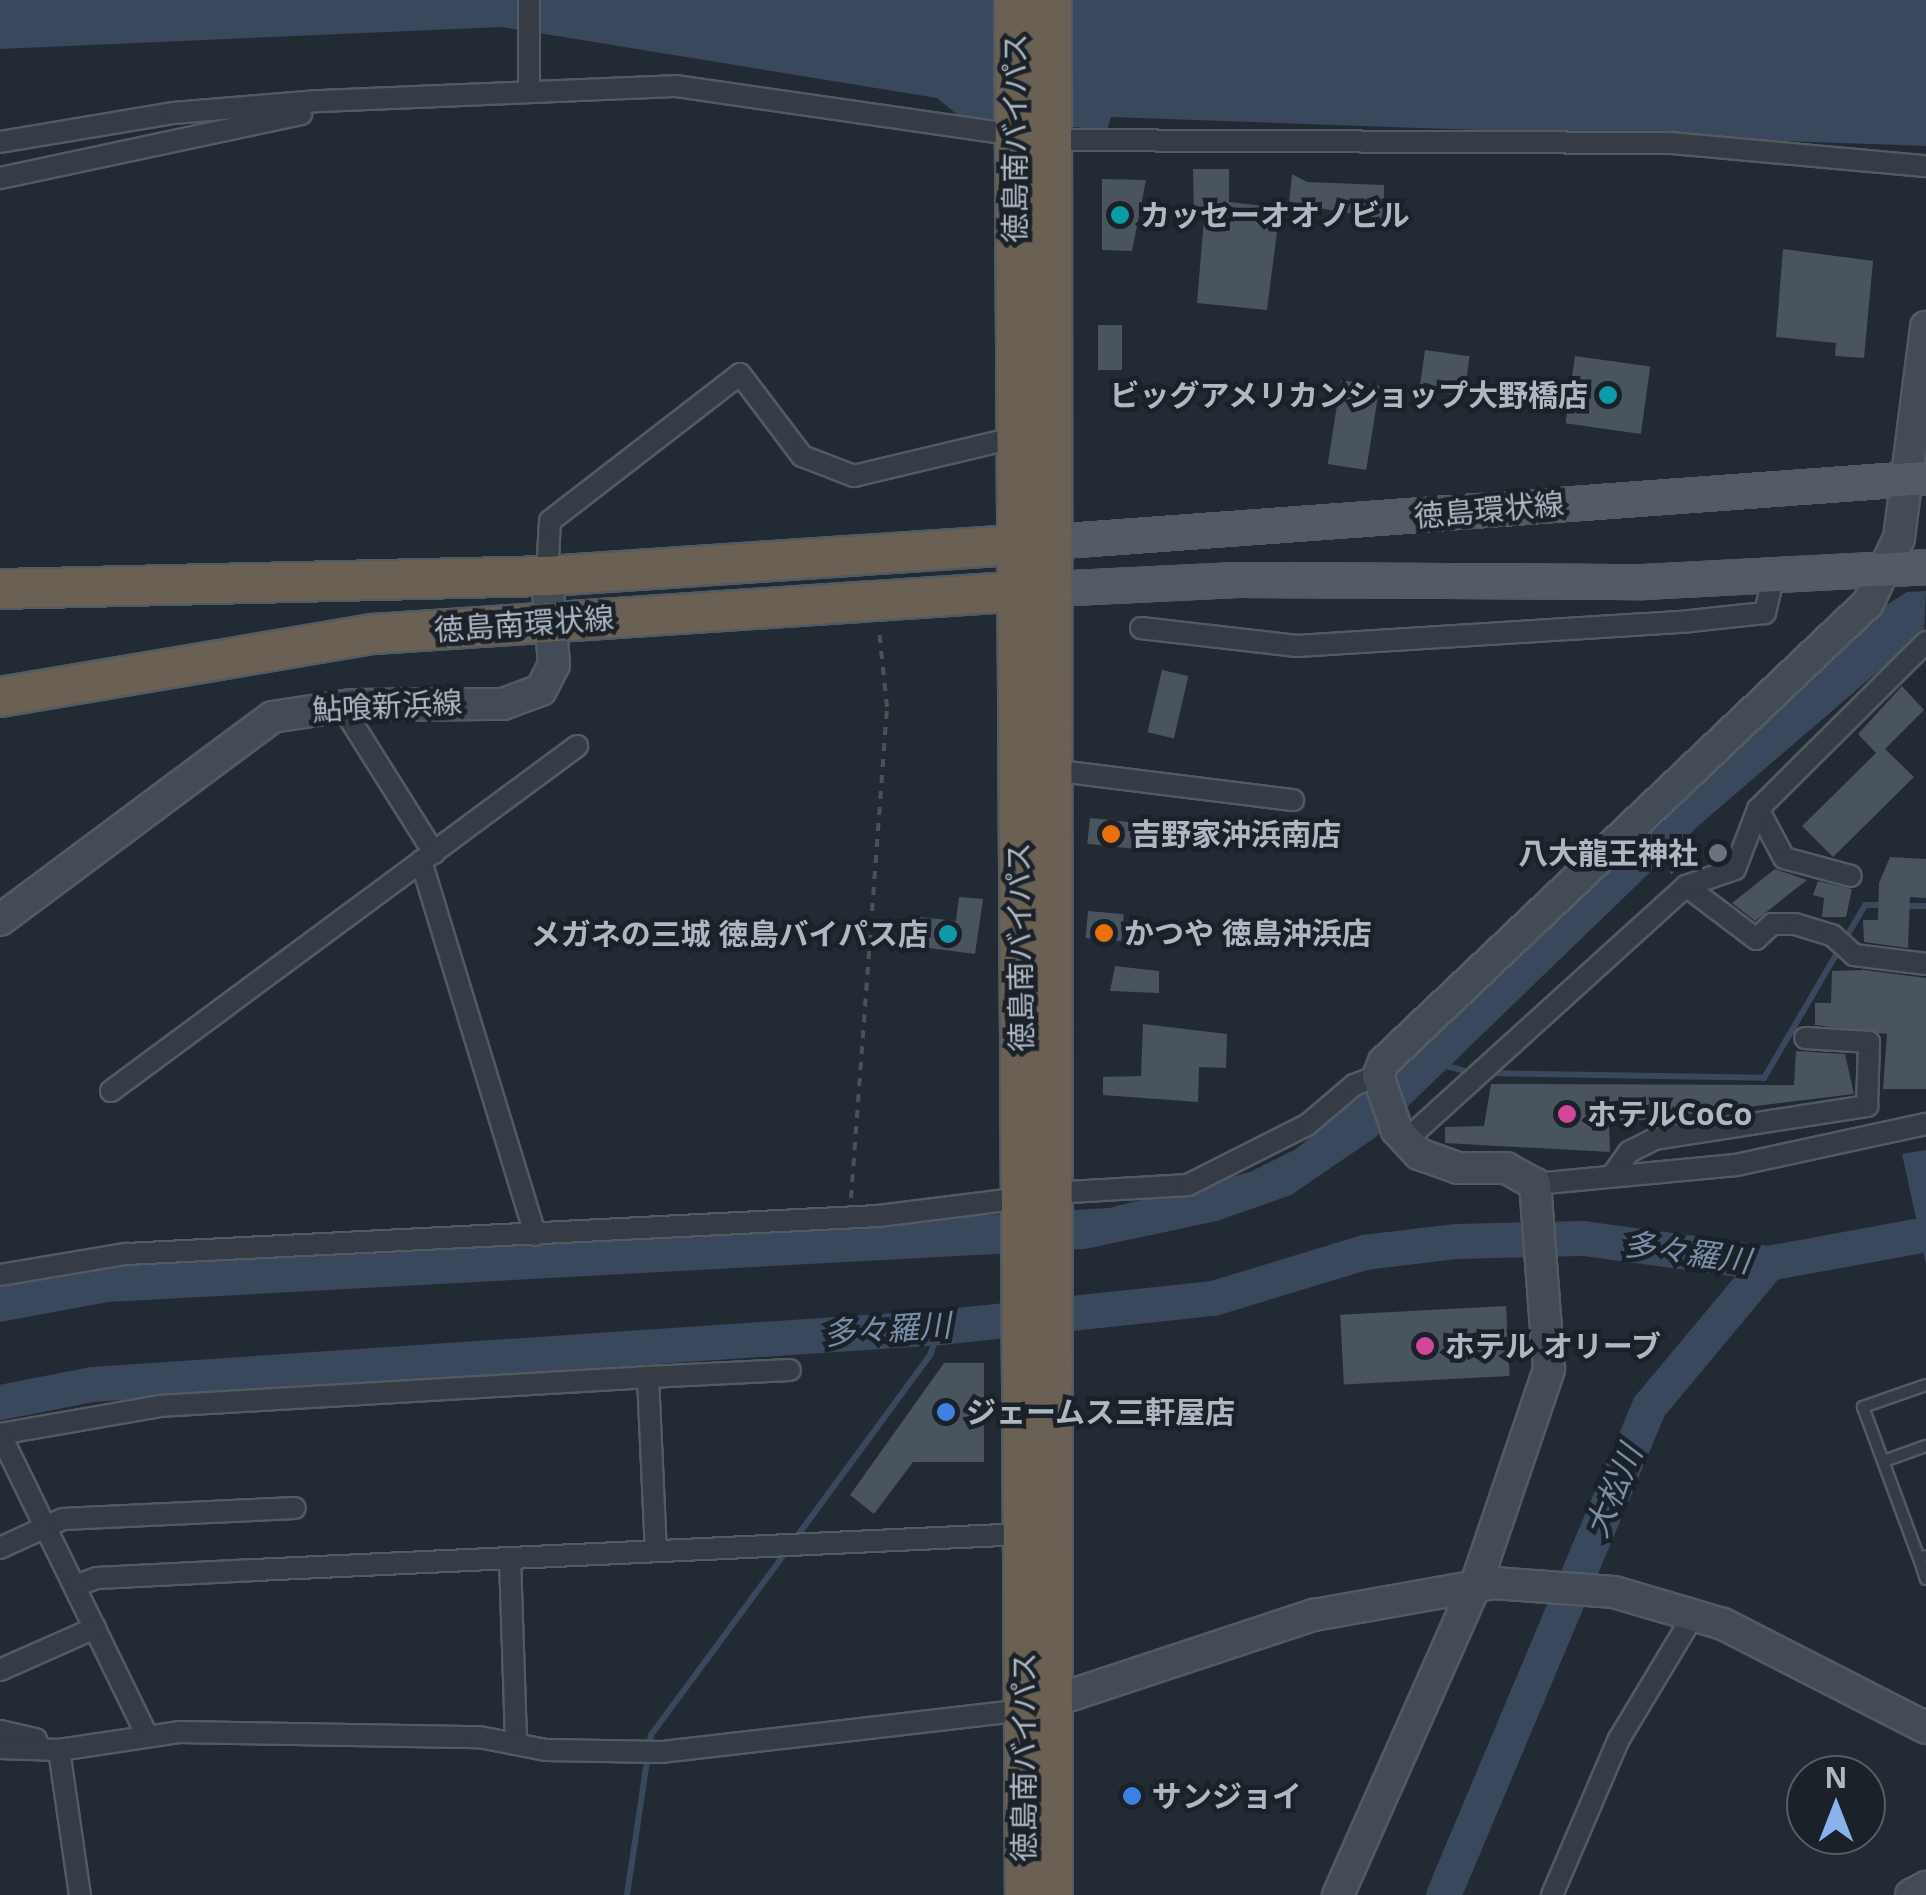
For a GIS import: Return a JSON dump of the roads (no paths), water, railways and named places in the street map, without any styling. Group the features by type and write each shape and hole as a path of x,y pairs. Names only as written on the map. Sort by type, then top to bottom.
{"highway":[{"name":"徳島南バイパス","path":"1014,0 1033,133 1038,1706 1025,1895"},
{"name":"徳島南バイパス","path":"1034,544 1018,437 1033,133 1052,0"},
{"name":"徳島南環状線","path":"0,589 547,576 1034,544"},
{"name":"徳島南バイパス","path":"1034,590 1051,770 1037,1200"},
{"name":"徳島南環状線","path":"0,697 257,648 552,621 1034,590"},
{"name":"徳島南バイパス","path":"1038,1354 1023,1534 1053,1895"}],"main road":[{"name":"徳島環状線","path":"1034,544 1918,478"},
{"path":"1034,590 1238,580 1773,578 1926,567"}],"street":[{"path":"529,80 530,0"},
{"path":"0,142 173,114 529,80 676,86 1033,133 1672,144 1926,166"},
{"path":"0,178 313,112 319,101"},
{"path":"1338,1895 1485,1583 1549,1369 1546,1267 1538,1196 1506,1168 1430,1161 1401,1135 1378,1082 1384,1062 1868,603 1891,568 1918,478 1926,327"},
{"path":"547,576 550,521 740,374 802,456 854,476 1018,437"},
{"name":"鮎喰新浜線","path":"0,920 272,717 350,705 526,699 541,690 554,665 547,576"},
{"path":"1141,628 1297,646 1690,621 1764,612 1773,578"},
{"path":"1401,1135 1681,881 1735,869 1758,808 1926,642"},
{"path":"350,705 352,721 428,857 536,1235"},
{"path":"111,1091 577,746"},
{"path":"1051,770 1294,800"},
{"path":"1758,808 1784,858 1851,876"},
{"path":"1681,881 1756,938 1772,924 1795,924 1832,935 1854,956 1926,964"},
{"path":"1612,1176 1629,1152 1654,1139 1867,1106 1869,1042 1806,1038"},
{"path":"0,1275 126,1254 850,1216 1188,1185 1292,1133 1378,1082"},
{"path":"1538,1196 1612,1176 1736,1165 1926,1124"},
{"path":"144,1729 0,1434 160,1406 790,1370"},
{"path":"648,1378 656,1551"},
{"path":"0,1548 63,1519 294,1508"},
{"path":"75,1586 97,1578 1023,1534"},
{"path":"510,1560 516,1744"},
{"path":"0,1730 41,1740 144,1729 479,1737 516,1744 662,1752 1038,1706 1314,1615 1485,1583 1614,1592 1685,1611 1756,1638 1926,1728"},
{"path":"1552,1895 1619,1738 1685,1611"},
{"path":"0,1670 95,1628"},
{"path":"0,1748 58,1750 144,1729"},
{"path":"58,1750 80,1895"},
{"path":"1911,1895 1926,1887"}],"lane":[{"path":"1926,1385 1863,1407 1922,1557 1926,1578"},
{"path":"1884,1461 1926,1446"}],"water":[{"path":"0,0 1926,0 1926,146 1111,117 1107,130 960,117 937,98 502,27 0,49"},
{"path":"1926,591 1924,632 1697,827 1376,1137 1291,1195 1217,1221 1085,1249 108,1302 0,1322 0,1285 126,1263 1109,1208 1250,1172 1296,1149 1407,1058 1661,824 1867,617 1907,592"},
{"path":"1926,1150 1926,1264 1902,1154"}],"waterway":[{"path":"1486,1073 1764,1078 1865,905 1884,905"},
{"path":"1901,906 1926,906"},
{"path":"1443,1065 1473,1073"},
{"name":"多々羅川","path":"0,1402 92,1384 940,1327 1213,1298 1364,1252 1456,1241 1583,1238 1768,1263 1926,1234"},
{"name":"大松川","path":"1443,1895 1649,1406 1768,1263"},
{"path":"795,1539 930,1355 940,1327"},
{"path":"627,1895 651,1735 788,1549"}],"place":[{"name":"カッセーオオノビル","path":"1120,215"},
{"name":"ビッグアメリカンショップ大野橋店","path":"1608,395"},
{"name":"吉野家沖浜南店","path":"1111,834"},
{"name":"八大龍王神社","path":"1718,853"},
{"name":"かつや 徳島沖浜店","path":"1104,933"},
{"name":"メガネの三城 徳島バイパス店","path":"948,934"},
{"name":"ホテルCoCo","path":"1567,1114"},
{"name":"ホテル オリーブ","path":"1425,1346"},
{"name":"ジェームス三軒屋店","path":"946,1412"},
{"name":"サンジョイ","path":"1132,1796"}]}
